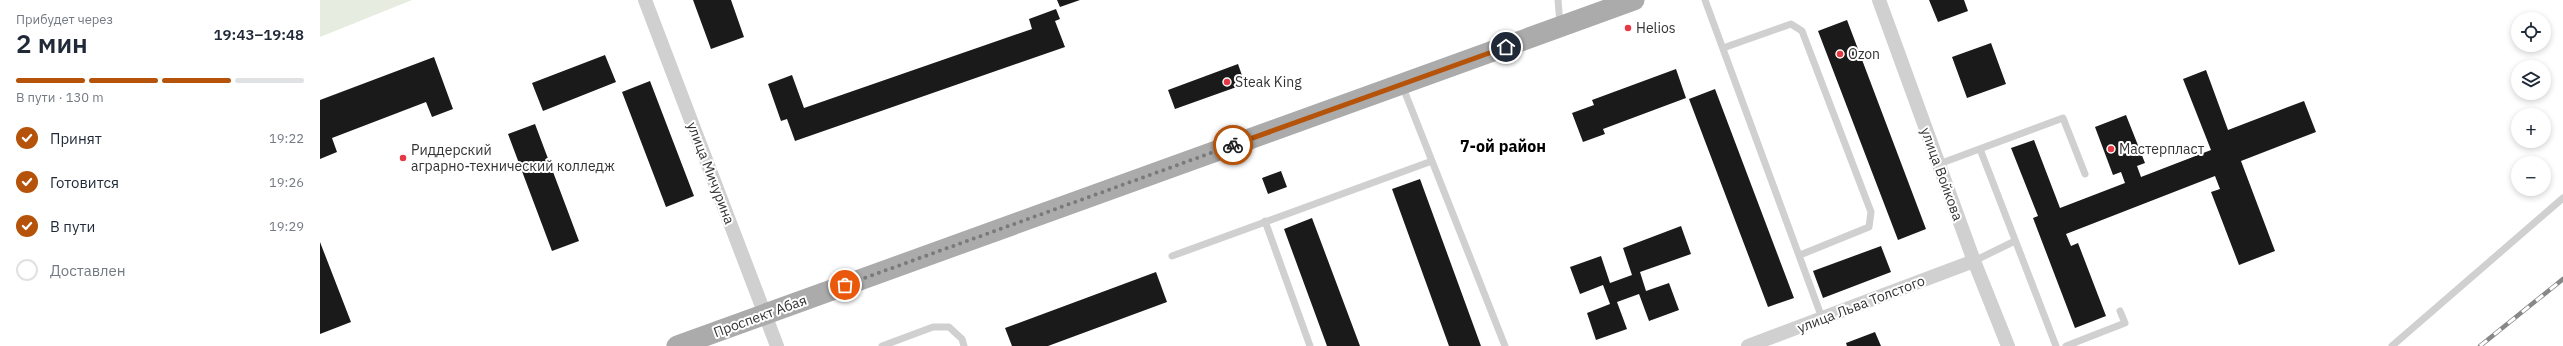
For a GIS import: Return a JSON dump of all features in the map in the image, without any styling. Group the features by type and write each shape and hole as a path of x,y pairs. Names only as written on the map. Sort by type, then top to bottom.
{"main road":[{"name":"Проспект Абая","path":"677,346 1634,0"}],"street":[{"name":"улица Мичурина","path":"646,0 777,346"},
{"name":"улица Войкова","path":"1879,0 1974,261 2008,346"},
{"name":"улица Льва Толстого","path":"1748,346 1974,261"}],"lane":[{"path":"1558,0 1561,27"},
{"path":"1705,0 1822,318"},
{"path":"1723,48 1792,24 1802,32 1871,212 1869,227 1860,233 1800,255"},
{"path":"1402,84 1504,346"},
{"path":"1939,164 2063,118 2084,174"},
{"path":"1980,149 2056,346"},
{"path":"1172,256 1432,161"},
{"path":"2392,346 2563,198"},
{"path":"1265,221 1310,346"},
{"path":"1974,261 2015,241"},
{"path":"2066,346 2125,323 2120,311"},
{"path":"882,346 933,328 949,328 962,338 964,346"}],"shaded area":[{"path":"320,0 412,0 320,37"}],"building":[{"path":"693,0 731,0 744,37 711,49"},
{"path":"1057,0 1080,0 1060,7"},
{"path":"1929,0 1964,0 1968,11 1938,22"},
{"path":"1056,9 1060,19 1055,21 1065,47 795,141 787,119 781,121 768,84 792,75 804,108 1032,29 1029,19"},
{"path":"1847,20 1926,229 1898,240 1818,31"},
{"path":"1991,43 2006,84 1967,98 1952,57"},
{"path":"605,55 616,82 543,111 532,83"},
{"path":"434,57 453,109 432,117 426,102 332,138 337,152 320,159 320,100"},
{"path":"1238,64 1245,84 1175,109 1168,90"},
{"path":"1676,69 1686,98 1603,129 1605,134 1583,142 1572,113 1594,105 1592,100"},
{"path":"2206,70 2228,130 2304,101 2316,132 2241,161 2275,251 2239,265 2211,192 2220,189 2215,176 2066,234 2071,246 2078,243 2106,316 2075,328 2033,218 2038,216 2011,148 2034,140 2060,208 2125,183 2121,172 2113,175 2095,127 2126,115 2145,163 2137,166 2141,177 2211,150 2183,79"},
{"path":"650,81 694,196 666,207 622,92"},
{"path":"1715,89 1794,298 1768,307 1689,99"},
{"path":"535,124 579,241 552,251 508,134"},
{"path":"1281,171 1287,187 1268,194 1262,178"},
{"path":"1420,179 1481,346 1449,346 1392,189"},
{"path":"1312,218 1360,346 1327,346 1284,229"},
{"path":"1681,226 1691,254 1640,272 1646,291 1669,283 1679,310 1649,321 1639,294 1617,302 1627,329 1596,340 1587,313 1610,304 1603,285 1580,294 1570,267 1601,256 1610,283 1632,275 1623,248"},
{"path":"320,242 351,322 320,334"},
{"path":"1881,246 1891,272 1823,298 1813,271"},
{"path":"1156,272 1167,302 1048,346 1012,346 1005,328"},
{"path":"1875,332 1881,346 1847,346 1846,343"}],"railway":[{"path":"2480,346 2563,279"}],"way so far":[{"path":"845,285 1233,145"}],"place":[{"name":"Helios","path":"1628,28"},
{"name":"Ozon","path":"1840,54"},
{"name":"Steak King","path":"1227,82"},
{"name":"Мастерпласт","path":"2111,149"},
{"name":"Риддерский аграрно-технический колледж","path":"403,158"}],"district":[{"name":"7-ой район","path":"1503,146"}],"route":[{"path":"1233,145 1506,47"}]}
